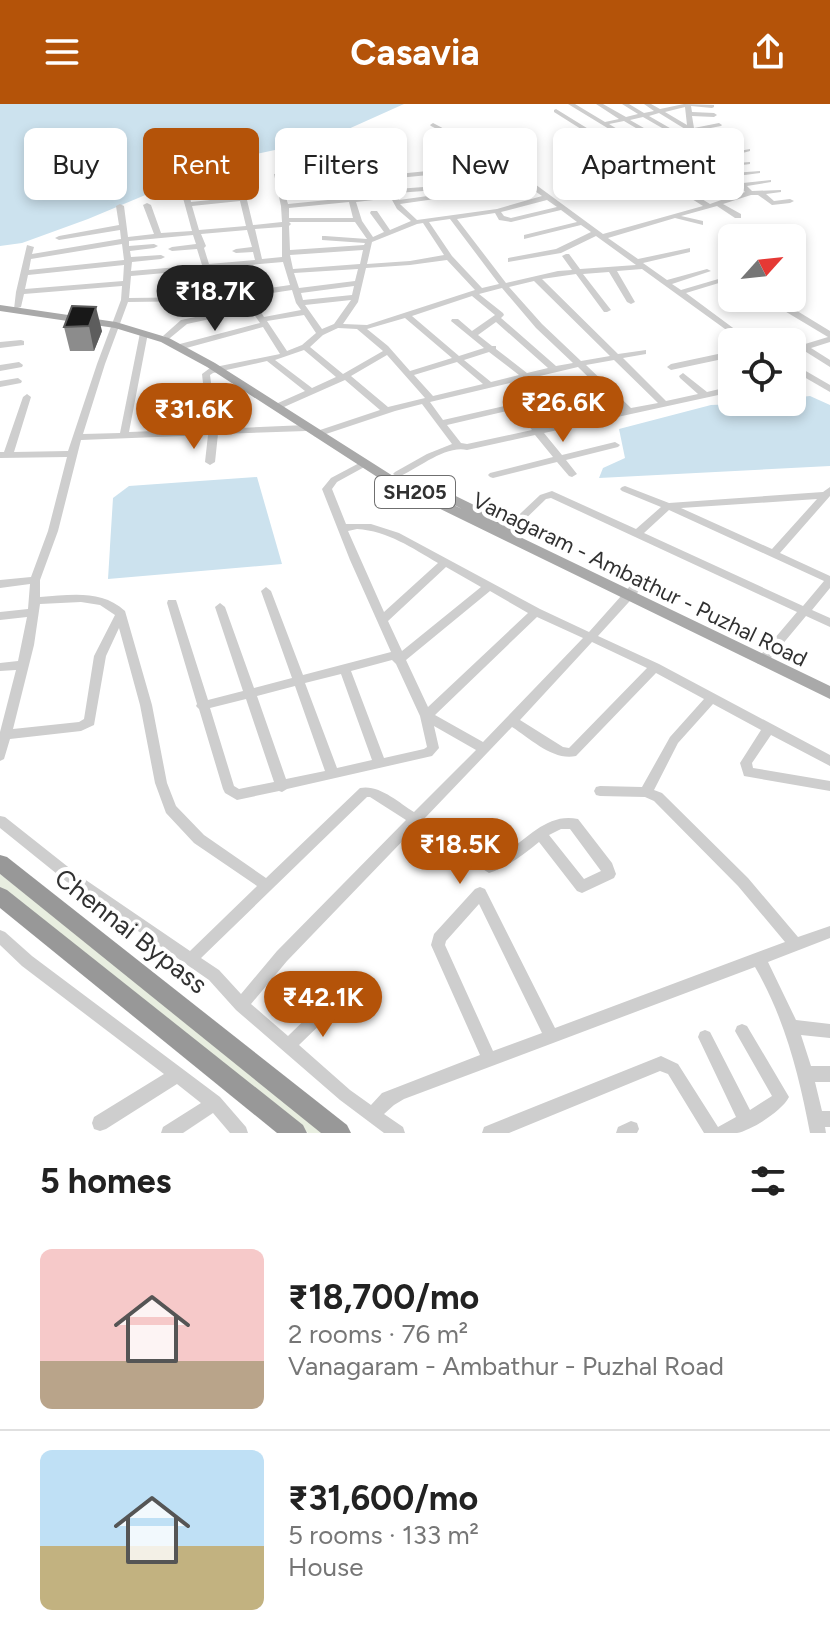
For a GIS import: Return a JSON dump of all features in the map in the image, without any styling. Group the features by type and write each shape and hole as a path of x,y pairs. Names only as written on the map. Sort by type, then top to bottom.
{"highway":[{"name":"Chennai Bypass","path":"0,863 339,1133"},
{"path":"0,896 295,1133"}],"main road":[{"path":"0,306 57,314"},
{"name":"Vanagaram - Ambathur - Puzhal Road","path":"0,306 117,323 181,345 389,479 765,657 830,693"},
{"path":"117,323 167,336 181,345"},
{"path":"219,368 281,405 315,432 510,528 631,592"},
{"path":"765,657 830,683"}],"street":[{"path":"571,104 611,128"},
{"path":"599,104 640,128"},
{"path":"625,104 665,128"},
{"path":"647,104 688,128"},
{"path":"689,104 691,128"},
{"path":"588,128 672,106 712,106"},
{"path":"556,111 582,128"},
{"path":"688,114 714,115"},
{"path":"433,125 439,128"},
{"path":"702,128 719,125"},
{"path":"744,151 748,150"},
{"path":"744,164 748,163"},
{"path":"744,174 758,172"},
{"path":"744,185 769,181"},
{"path":"744,187 750,193"},
{"path":"537,188 728,328"},
{"path":"744,195 779,191"},
{"path":"760,193 769,202 790,201"},
{"path":"501,216 548,197"},
{"path":"188,200 206,266"},
{"path":"246,200 259,262"},
{"path":"284,200 285,256 303,308 320,333"},
{"path":"285,206 343,200"},
{"path":"337,326 354,302 365,264 368,240 355,220 353,200"},
{"path":"397,200 415,222"},
{"path":"704,200 738,216"},
{"path":"511,260 558,251 599,235 730,200"},
{"path":"147,205 158,236"},
{"path":"0,756 35,607 35,580 53,531 72,454 125,300 128,261 120,206"},
{"path":"20,292 127,279 180,268 259,262 368,240 415,222 451,216 529,217 562,208"},
{"path":"374,213 388,232"},
{"path":"451,216 474,250 507,285 527,313 629,412"},
{"path":"674,217 700,223"},
{"path":"28,257 158,236 286,222 355,220"},
{"path":"425,221 477,292 500,313 498,319 473,334"},
{"path":"527,237 582,223"},
{"path":"59,238 123,227"},
{"path":"326,235 368,240"},
{"path":"125,243 154,246"},
{"path":"172,249 202,246"},
{"path":"17,307 30,247"},
{"path":"236,251 257,249"},
{"path":"631,273 687,250"},
{"path":"566,256 607,310"},
{"path":"25,273 161,257"},
{"path":"291,271 410,263 449,257"},
{"path":"234,263 244,296 285,355"},
{"path":"210,462 213,434 206,374 219,368 285,355 305,347 320,333 337,326 360,328 477,292 578,271 643,266"},
{"path":"178,300 180,268"},
{"path":"612,270 631,302"},
{"path":"665,283 707,271"},
{"path":"536,278 591,336 619,358 664,404"},
{"path":"679,293 718,281"},
{"path":"125,300 244,296 358,283"},
{"path":"181,345 303,308 354,297"},
{"path":"167,336 184,322 253,307"},
{"path":"792,312 830,337"},
{"path":"406,315 489,385"},
{"path":"498,319 554,369"},
{"path":"455,321 525,376"},
{"path":"360,328 409,374 458,445"},
{"path":"124,435 144,333"},
{"path":"806,346 830,337"},
{"path":"0,345 21,343"},
{"path":"305,347 387,411"},
{"path":"409,374 493,348"},
{"path":"806,348 830,364"},
{"path":"281,405 344,377 388,351"},
{"path":"80,437 315,432 525,376 643,352"},
{"path":"671,367 718,357"},
{"path":"268,358 311,391"},
{"path":"0,368 19,365"},
{"path":"806,373 830,389"},
{"path":"683,376 705,395"},
{"path":"0,384 18,381"},
{"path":"398,474 458,445 476,446 718,392"},
{"path":"442,423 567,395 591,420"},
{"path":"27,397 4,455 72,454"},
{"path":"517,406 572,474"},
{"path":"493,475 615,445"},
{"path":"172,603 202,706 233,793 242,796 431,751 433,744 426,716 328,495 327,485 365,463"},
{"path":"625,489 830,580 765,657"},
{"path":"637,534 668,506 827,492"},
{"path":"774,554 827,492"},
{"path":"510,528 543,497 552,494 830,623"},
{"path":"343,528 374,525 536,612 655,667 830,761"},
{"path":"384,618 445,562"},
{"path":"0,584 35,580"},
{"path":"202,706 398,657 488,587"},
{"path":"266,591 333,775"},
{"path":"241,1005 282,956 512,721 631,592"},
{"path":"0,616 35,607 97,599 114,606 121,614 146,705 161,783 171,809 199,839 266,885"},
{"path":"220,607 282,787"},
{"path":"426,716 536,612"},
{"path":"4,735 81,726 90,722 100,656 121,614"},
{"path":"0,667 23,665"},
{"path":"512,721 564,754 572,753 655,667"},
{"path":"345,670 380,764"},
{"path":"646,792 674,740 712,697"},
{"path":"426,716 485,749"},
{"path":"768,729 746,763 748,772 830,786"},
{"path":"600,791 646,792 673,809 743,882 795,944"},
{"path":"192,958 364,792 372,792 489,867 500,864 541,834 559,825 573,823 607,867 609,874 582,887 541,834"},
{"path":"0,821 72,878 214,975 241,1005 288,1046 345,1095 397,1133"},
{"path":"490,1060 438,945 439,938 480,893 552,1037"},
{"path":"373,1114 388,1099 400,1093 830,932"},
{"path":"0,936 27,961 214,1103 240,1133"},
{"path":"758,958 777,987 821,1123"},
{"path":"288,1046 330,1005"},
{"path":"792,1027 830,1031"},
{"path":"723,1133 745,1118 774,1105 781,1097 742,1031"},
{"path":"705,1037 745,1118"},
{"path":"490,1133 661,1063 673,1069 713,1133"},
{"path":"805,1074 830,1074"},
{"path":"100,1123 177,1075"},
{"path":"169,1133 214,1103"}],"shaded area":[{"path":"0,874 331,1133 308,1133 0,889"}],"water":[{"path":"0,104 404,104 351,128 275,128 275,150 259,154 259,128 143,128 143,196 22,243 0,246"},
{"path":"806,396 830,405 830,466 599,478 603,468 625,458 619,429 711,405 718,405 718,416 806,416"},
{"path":"257,477 282,564 108,579 113,498 129,486"}],"building":[{"path":"72,306 96,307 89,326 64,327"}]}
